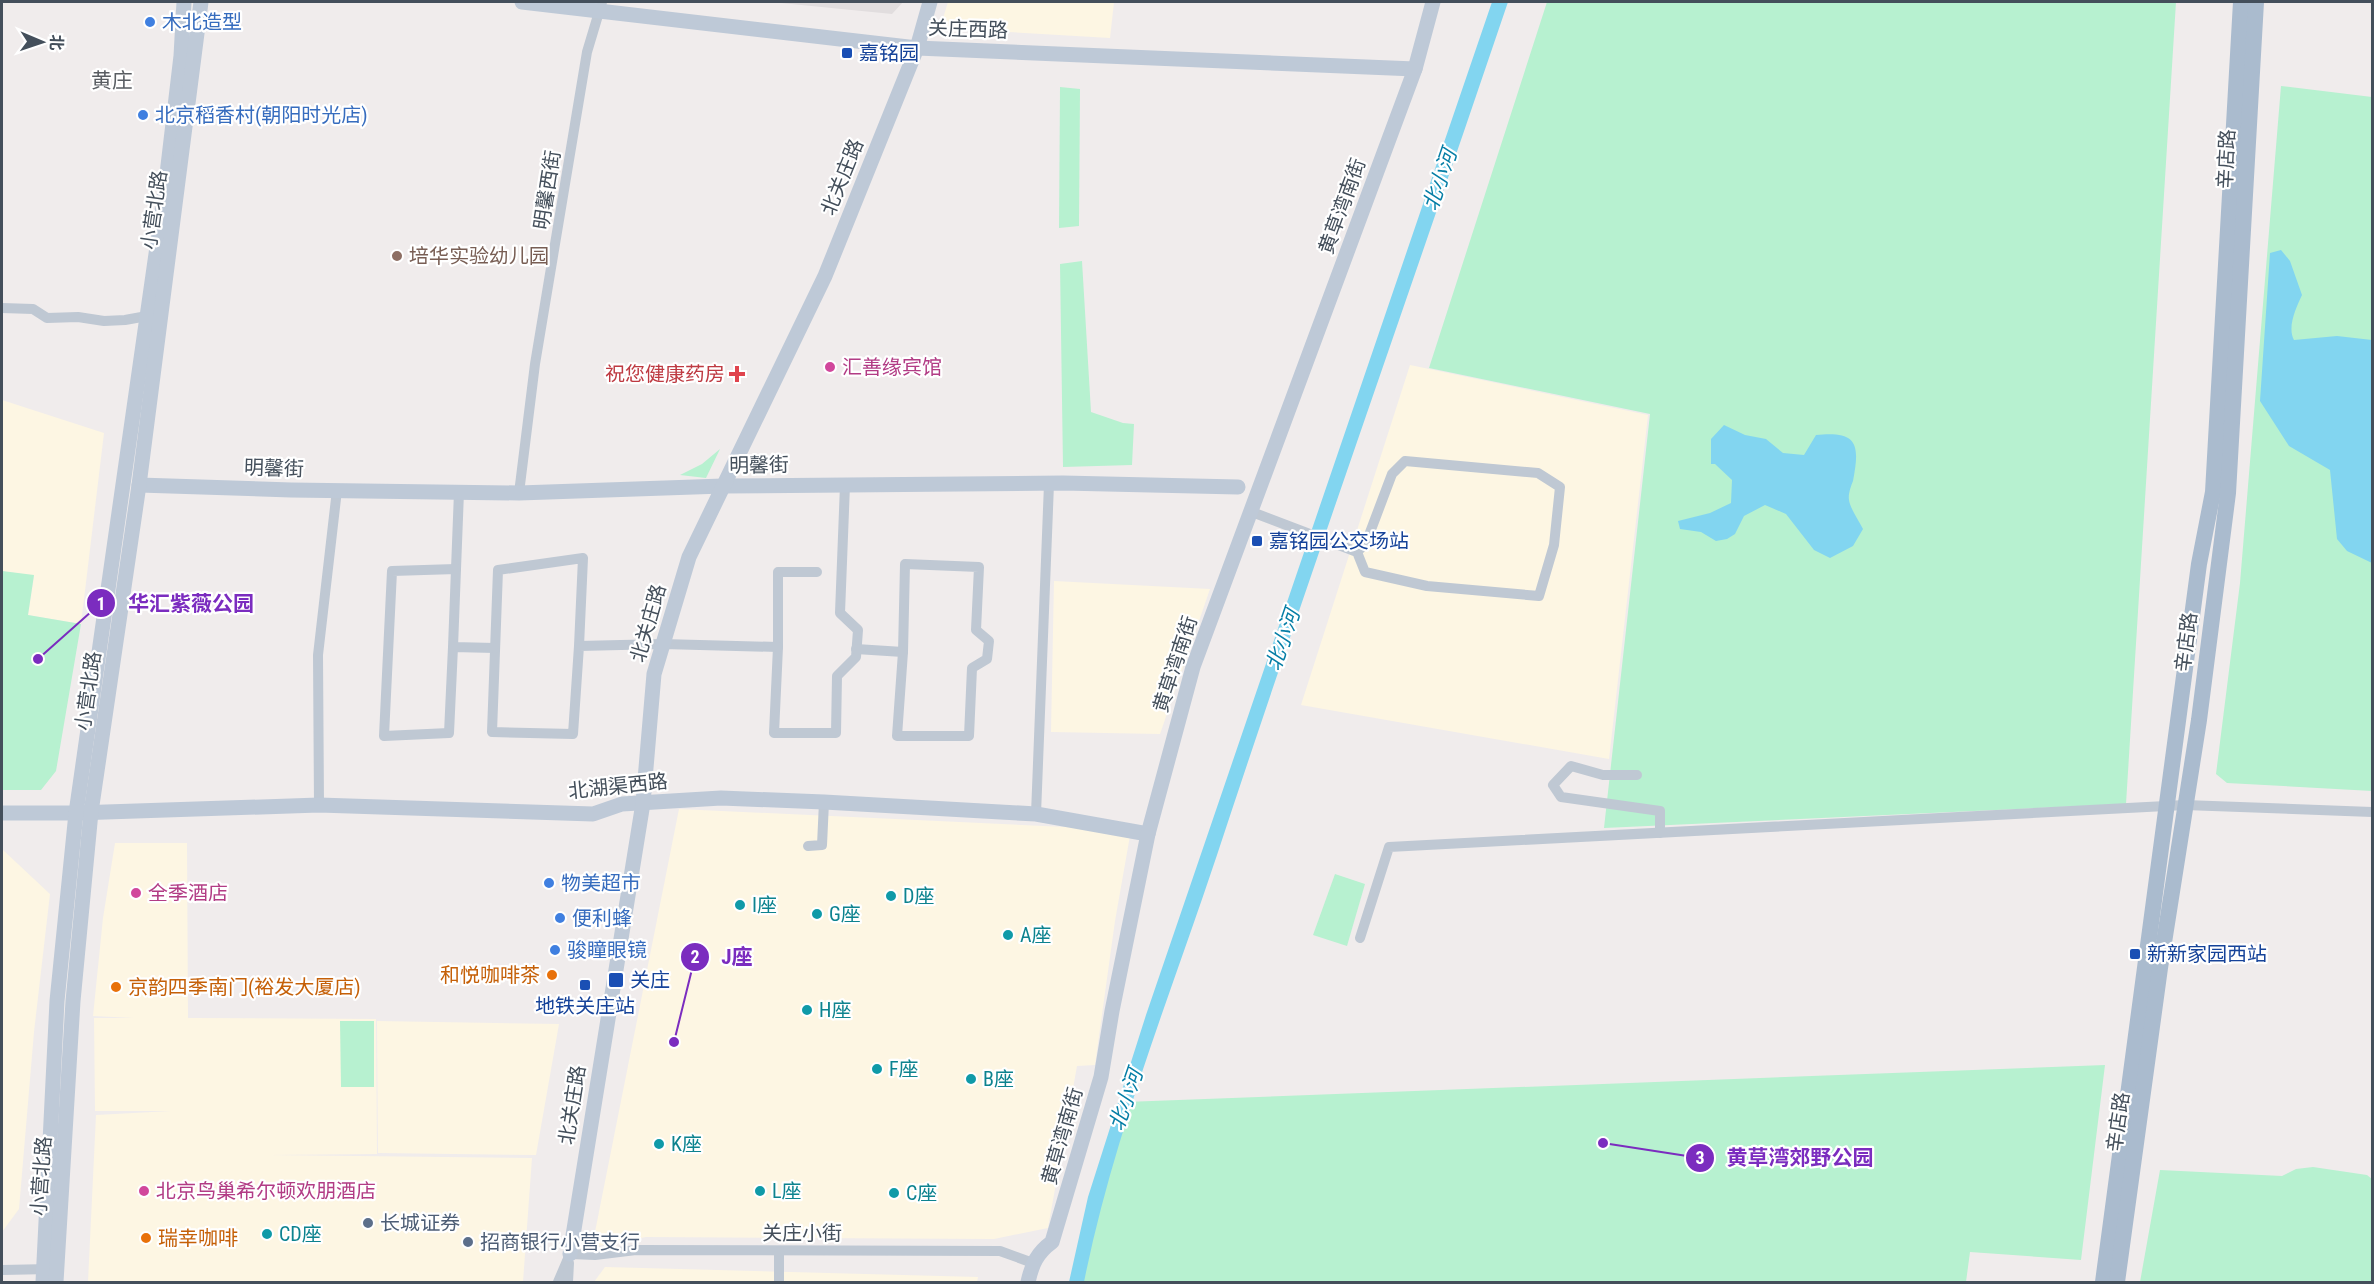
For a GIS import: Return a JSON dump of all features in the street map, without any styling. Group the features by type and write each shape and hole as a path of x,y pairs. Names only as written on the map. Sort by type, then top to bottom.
{"main road":[{"name":"辛店路","path":"2103,1282 2199,564 2213,492 2241,2"},
{"name":"辛店路","path":"2117,1282 2160,968 2199,720 2228,493 2256,2"}],"street":[{"name":"小营北路","path":"50,1276 73,1001 83,812 165,191 181,56 184,2"},
{"name":"小营北路","path":"83,812 139,485 201,2"},
{"name":"关庄西路","path":"522,2 600,6 917,48 1414,69"},
{"name":"北关庄路","path":"570,1254 643,803 654,674 689,556 825,276 917,48 930,2"},
{"name":"黄草湾南街","path":"1028,1282 1033,1263 1040,1251 1052,1242 1101,1077 1148,834 1193,666 1252,512 1414,69 1433,2"},
{"name":"明馨西街","path":"519,493 536,364 587,51 600,6"},
{"path":"2,308 33,309 47,318 78,317 105,321 147,316"},
{"path":"1252,512 1357,552 1365,572 1427,586 1539,596 1554,544 1560,487 1538,473 1405,461 1392,474 1366,543 1357,552"},
{"path":"1036,814 1049,484"},
{"name":"明馨街","path":"139,485 519,493 723,486 1049,484 1238,487"},
{"path":"817,572 778,572 778,647 774,734 836,733 837,676 856,657 858,630 840,613 845,485"},
{"path":"319,805 318,655 337,490"},
{"path":"456,569 392,571 384,736 449,733 453,647 459,492"},
{"path":"583,558 579,646 573,734 492,732 498,570 583,558"},
{"path":"904,564 978,567 976,630 988,641 987,659 972,668 969,736 897,736 903,652 904,564"},
{"path":"579,646 663,644 778,647"},
{"path":"453,647 495,648"},
{"path":"856,649 903,652"},
{"path":"1637,775 1604,775 1571,766 1553,785 1561,797 1660,811 1660,833"},
{"name":"北湖渠西路","path":"2,813 319,805 593,814 622,804 721,798 1036,814 1148,834"},
{"path":"808,846 822,845 824,802"},
{"path":"1360,938 1389,847 2185,805 2373,812"},
{"name":"关庄小街","path":"570,1254 595,1255 636,1250 1000,1251 1033,1263"},
{"path":"779,1252 779,1282"},
{"path":"558,1282 570,1254"},
{"path":"568,1282 570,1254"},
{"path":"2,1270 50,1276"}],"shaded area":[{"path":"771,2 903,2 892,14"},
{"path":"948,2 1114,2 1110,38 940,28"},
{"path":"1410,365 1648,415 1609,759 1301,705"},
{"path":"2,400 104,433 81,624 28,615 34,576 2,571"},
{"path":"1054,581 1210,589 1160,734 1051,732"},
{"path":"679,809 1131,830 1115,921 1095,1065 1077,1066 1048,1228 994,1239 646,1237 592,1247"},
{"path":"115,843 187,843 188,1018 376,1019 377,1154 269,1155 532,1158 523,1282 88,1282 96,1115 171,1111 95,1111 94,1018 134,1018 93,1016 103,918"},
{"path":"2,849 50,894 34,1032 19,1209 2,1232"},
{"path":"377,1021 559,1024 536,1155 378,1153"},
{"path":"605,1267 978,1277 977,1282 594,1282"}],"green space":[{"path":"1547,2 2176,2 2126,804 1604,828 1650,414 1429,368"},
{"path":"2281,86 2372,97 2372,791 2227,783 2216,774 2240,583"},
{"path":"1060,87 1080,89 1079,226 1059,228"},
{"path":"1082,261 1091,412 1123,423 1134,424 1132,465 1063,467 1060,264"},
{"path":"720,449 706,478 680,475 702,464"},
{"path":"2,571 34,575 28,615 81,624 56,771 41,790 2,790"},
{"path":"1335,874 1365,884 1347,946 1313,935"},
{"path":"340,1021 374,1021 374,1087 341,1087"},
{"path":"2105,1065 2081,1260 1970,1252 1966,1282 1078,1282 1125,1102"},
{"path":"2313,1167 2367,1175 2372,1179 2372,1282 2140,1282 2160,1170 2282,1176 2296,1169"}],"water":[{"name":"北小河","path":"1492,2 1508,2 1126,1120 1096,1228 1084,1282 1069,1282 1088,1197 1146,1015"},
{"path":"2281,250 2290,261 2302,295 2292,323 2294,340 2337,336 2372,340 2372,563 2347,551 2337,539 2330,470 2289,446 2260,401 2270,253"},
{"path":"1724,425 1745,435 1766,439 1783,453 1804,455 1816,435 1830,434 1848,438 1853,443 1856,458 1849,500 1863,529 1853,546 1830,558 1814,550 1786,514 1765,505 1744,516 1735,534 1727,539 1716,541 1701,532 1680,529 1678,521 1710,513 1731,503 1732,480 1715,464 1711,464 1711,439"}],"place":[{"name":"木北造型","path":"150,22"},
{"name":"嘉铭园","path":"847,53"},
{"name":"北京稻香村(朝阳时光店)","path":"143,115"},
{"name":"培华实验幼儿园","path":"397,256"},
{"name":"汇善缘宾馆","path":"830,367"},
{"name":"祝您健康药房","path":"737,374"},
{"name":"嘉铭园公交场站","path":"1257,541"},
{"name":"华汇紫薇公园","path":"38,659"},
{"name":"物美超市","path":"549,883"},
{"name":"全季酒店","path":"136,893"},
{"name":"D座","path":"891,896"},
{"name":"I座","path":"740,905"},
{"name":"G座","path":"817,914"},
{"name":"便利蜂","path":"560,918"},
{"name":"A座","path":"1008,935"},
{"name":"骏瞳眼镜","path":"555,950"},
{"name":"新新家园西站","path":"2135,954"},
{"name":"和悦咖啡茶","path":"552,975"},
{"name":"关庄","path":"616,980"},
{"name":"地铁关庄站","path":"585,985"},
{"name":"京韵四季南门(裕发大厦店)","path":"116,987"},
{"name":"H座","path":"807,1010"},
{"name":"J座","path":"674,1042"},
{"name":"F座","path":"877,1069"},
{"name":"B座","path":"971,1079"},
{"name":"黄草湾郊野公园","path":"1603,1143"},
{"name":"K座","path":"659,1144"},
{"name":"北京鸟巢希尔顿欢朋酒店","path":"144,1191"},
{"name":"L座","path":"760,1191"},
{"name":"C座","path":"894,1193"},
{"name":"长城证券","path":"368,1223"},
{"name":"CD座","path":"267,1234"},
{"name":"瑞幸咖啡","path":"146,1238"},
{"name":"招商银行小营支行","path":"468,1242"}],"district":[{"name":"黄庄","path":"112,81"}]}
